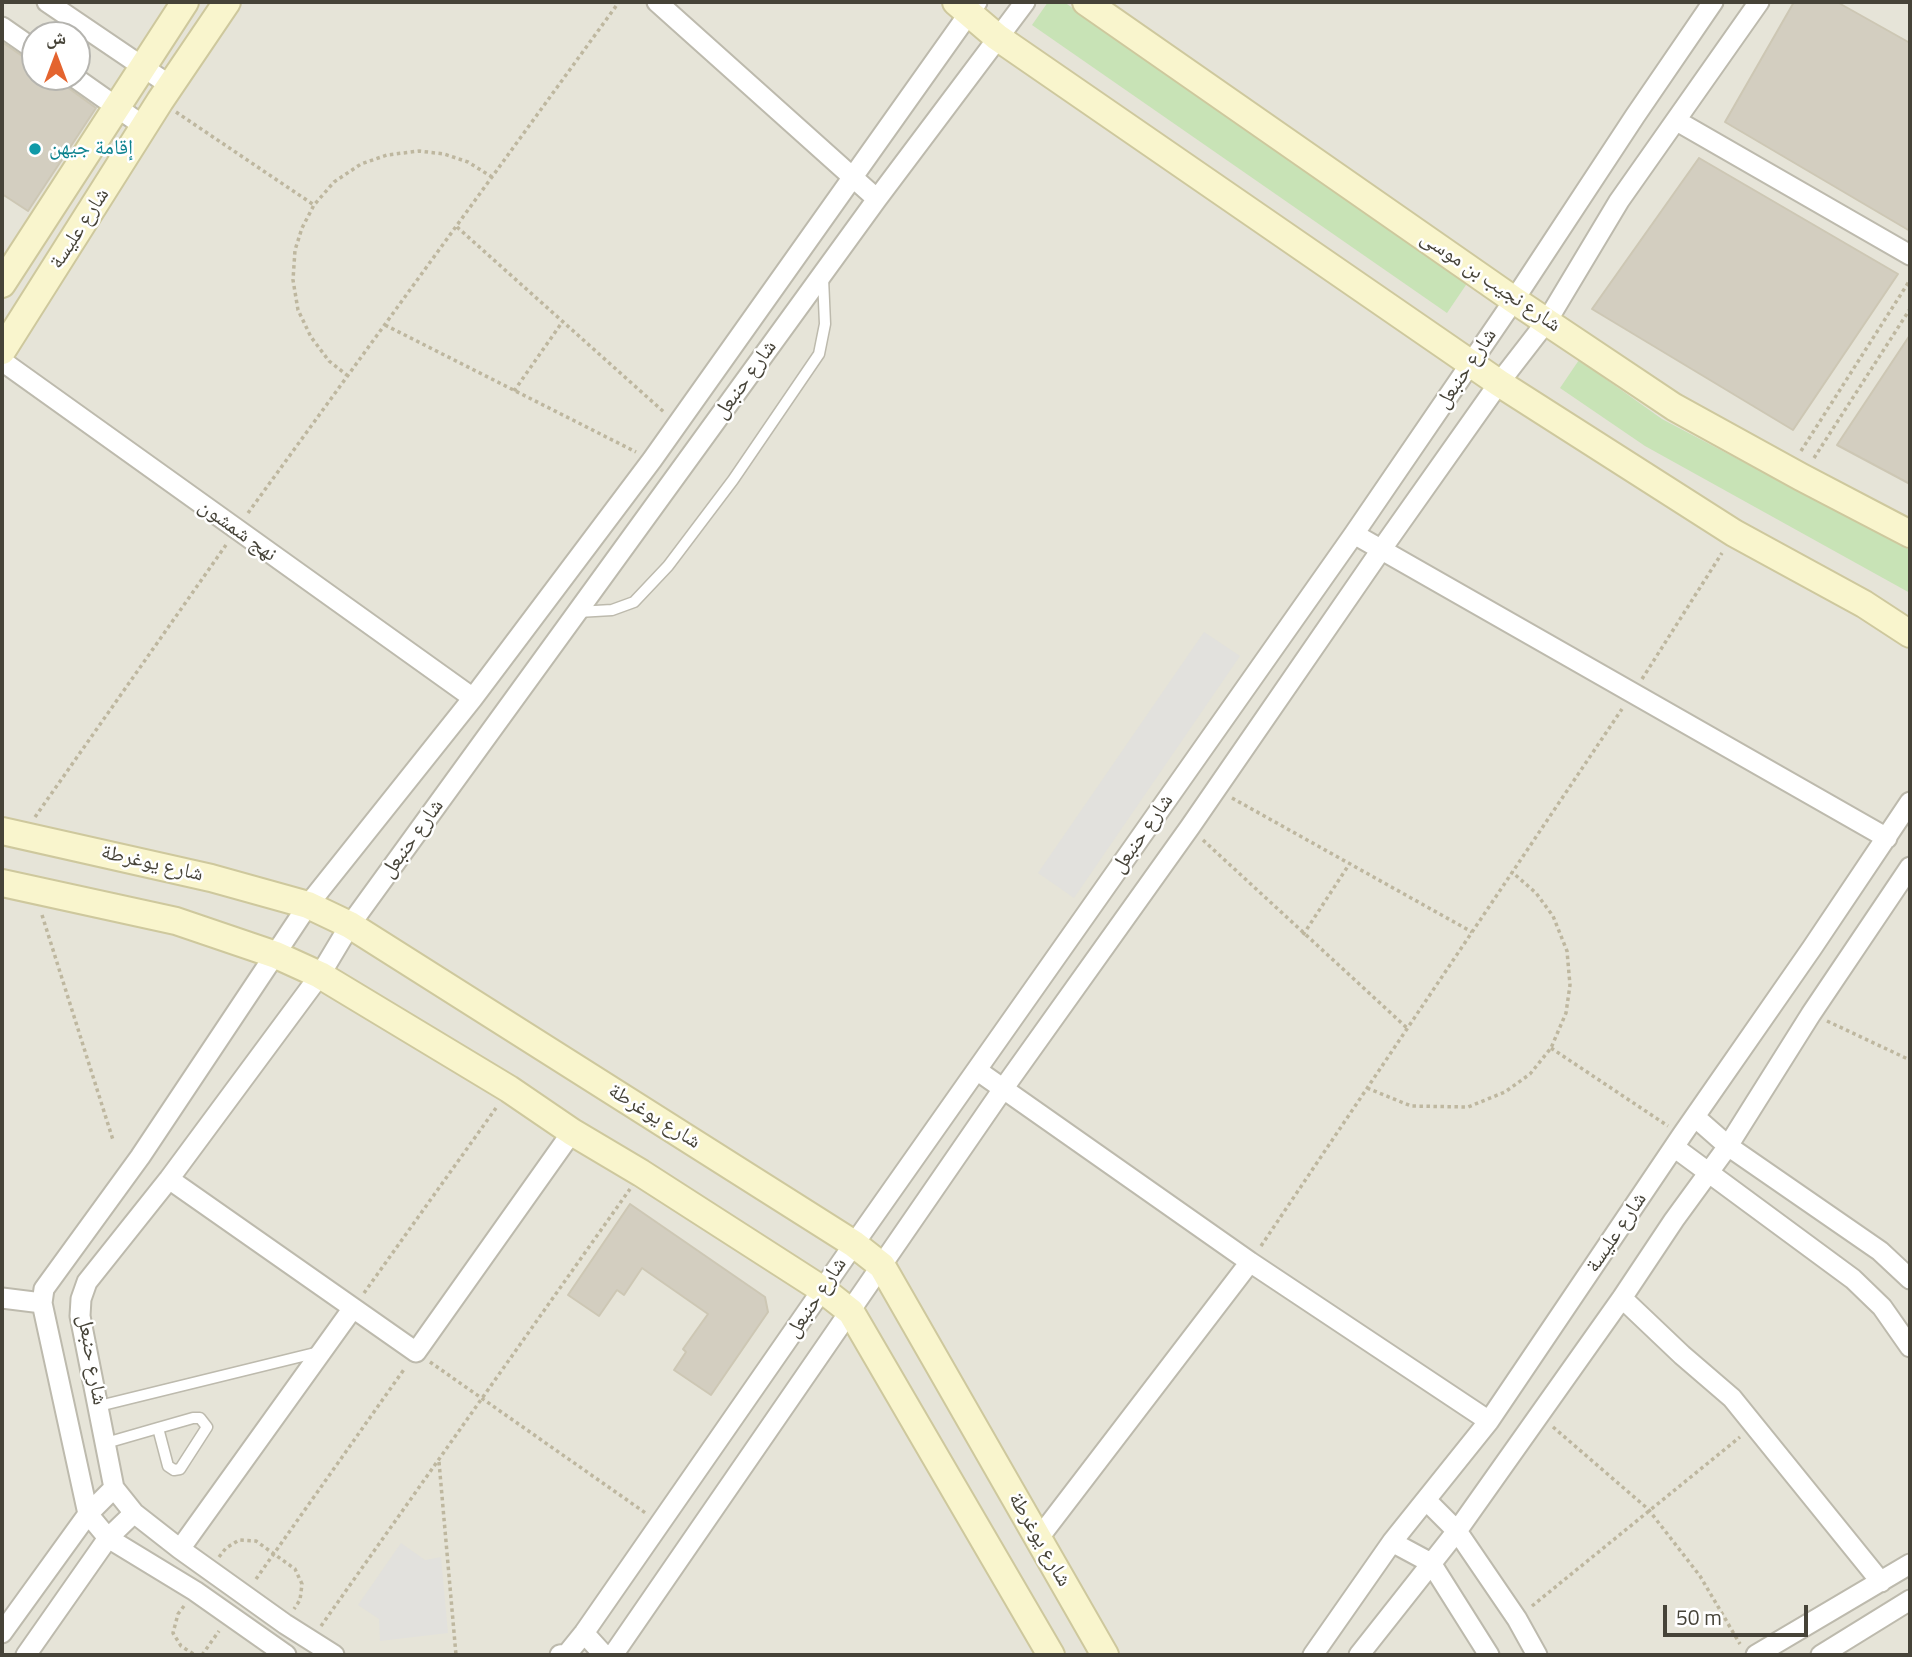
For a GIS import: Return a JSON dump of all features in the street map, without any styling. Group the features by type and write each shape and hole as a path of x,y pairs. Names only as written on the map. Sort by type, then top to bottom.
{"street":[{"path":"47,2 141,67 166,94"},
{"name":"شارع عليسة","path":"2,284 185,2"},
{"name":"شارع عليسة","path":"2,351 227,2"},
{"path":"657,2 877,199"},
{"name":"شارع حنبعل","path":"334,1655 180,1549 134,1513 114,1488 80,1315 81,1300 87,1282 169,1179 320,975 351,925 822,274 1025,2"},
{"name":"شارع نجيب بن موسى","path":"1086,2 1514,300 1674,407 1910,534"},
{"name":"شارع حنبعل","path":"560,1655 567,1655 584,1633 1354,534 1713,2"},
{"name":"شارع حنبعل","path":"613,1655 1003,1090 1190,827 1381,550 1499,383 1548,321 1619,201 1759,2"},
{"path":"967,5 997,37 1499,383 1734,533 1864,604 1910,634"},
{"name":"شارع حنبعل","path":"286,1655 195,1591 108,1538 88,1514 42,1303 44,1289 140,1157 309,905 473,698 652,460 853,179 967,5"},
{"path":"2,27 21,40"},
{"path":"91,89 145,127"},
{"path":"1677,121 1910,255"},
{"name":"نهج شمشون","path":"2,361 473,698"},
{"path":"1354,534 1887,838"},
{"name":"شارع عليسة","path":"1313,1655 1392,1542 1427,1502 1489,1421 1910,802"},
{"name":"شارع يوغرطة","path":"12,833 211,878 309,905 351,925 854,1244 882,1266 1104,1655"},
{"name":"شارع عليسة","path":"1359,1655 1457,1531 1622,1298 1728,1146 1811,1014 1910,867"},
{"path":"2,883 176,921 276,956 320,975 509,1089 572,1132 823,1290 851,1312 1051,1655"},
{"path":"978,1071 1250,1262 1489,1421"},
{"path":"1695,1117 1728,1146 1880,1251 1910,1279"},
{"path":"169,1179 416,1352 572,1132"},
{"path":"1678,1141 1708,1173 1853,1279 1882,1307 1910,1347"},
{"path":"1038,1539 1250,1262"},
{"path":"2,1298 42,1303"},
{"path":"1622,1298 1732,1398 1881,1582"},
{"path":"180,1549 353,1308"},
{"path":"2,1633 88,1514 114,1488"},
{"path":"1427,1502 1457,1531 1517,1619 1537,1655"},
{"path":"26,1655 108,1538 134,1513"},
{"path":"1392,1542 1431,1563 1489,1655"},
{"path":"1748,1650 1881,1582 1910,1564"},
{"path":"1821,1655 1910,1600"},
{"path":"584,1633 604,1655"}],"lane":[{"path":"578,612 612,610 634,601 668,566 733,480 819,354 825,324 822,274"},
{"path":"99,1406 323,1351"},
{"path":"106,1443 158,1428 193,1418 200,1418 207,1427 180,1469 174,1470 168,1466 158,1428"}],"path":[{"path":"12,833 236,530 618,2"},
{"path":"166,94 314,205"},
{"path":"348,376 329,361 311,337 298,310 293,280 295,250 302,228 314,205 334,182 361,164 387,155 419,151 444,154 468,162 492,177"},
{"path":"456,226 677,423"},
{"path":"1795,474 1910,280"},
{"path":"1795,474 1910,309"},
{"path":"514,391 563,321"},
{"path":"385,325 652,460"},
{"path":"1250,1262 1633,694 1734,533"},
{"path":"1216,789 1472,932"},
{"path":"1190,827 1303,935 1407,1028"},
{"path":"1303,935 1350,863"},
{"path":"1367,1088 1411,1107 1468,1107 1506,1092 1530,1074 1551,1048 1566,1013 1570,985 1567,951 1553,916 1536,893 1512,872"},
{"path":"34,889 113,1140"},
{"path":"1811,1014 1910,1060"},
{"path":"1551,1048 1678,1141"},
{"path":"353,1308 509,1089"},
{"path":"310,1641 641,1174"},
{"path":"244,1595 416,1352 661,1524"},
{"path":"1538,1414 1648,1509 1700,1576 1748,1650"},
{"path":"1517,1619 1648,1509 1756,1425"},
{"path":"438,1460 456,1655"},
{"path":"195,1591 178,1614 173,1633 181,1646 195,1655"},
{"path":"202,1655 230,1616"}],"shaded area":[{"path":"2,2 1910,2 1910,1655 2,1655"},
{"path":"1204,632 1240,656 1074,898 1038,873"},
{"path":"401,1543 425,1560 441,1557 448,1633 380,1641 379,1619 358,1605"}],"green space":[{"path":"1048,2 1064,2 1468,282 1447,313 1032,25"},
{"path":"1579,360 1662,419 1910,550 1910,593 1645,446 1560,388"}],"building":[{"path":"1794,2 1837,2 1910,43 1910,231 1725,122"},
{"name":"إقامة جيهن","path":"2,42 21,55 21,91 73,91 96,108 28,211 2,194"},
{"path":"1699,158 1898,274 1793,430 1592,309"},
{"path":"1910,335 1910,484 1837,445"},
{"path":"630,1204 765,1297 768,1312 711,1395 674,1370 686,1352 683,1349 708,1314 642,1268 624,1295 617,1290 599,1316 568,1295"}],"place":[{"name":"إقامة جيهن","path":"35,149"}]}
